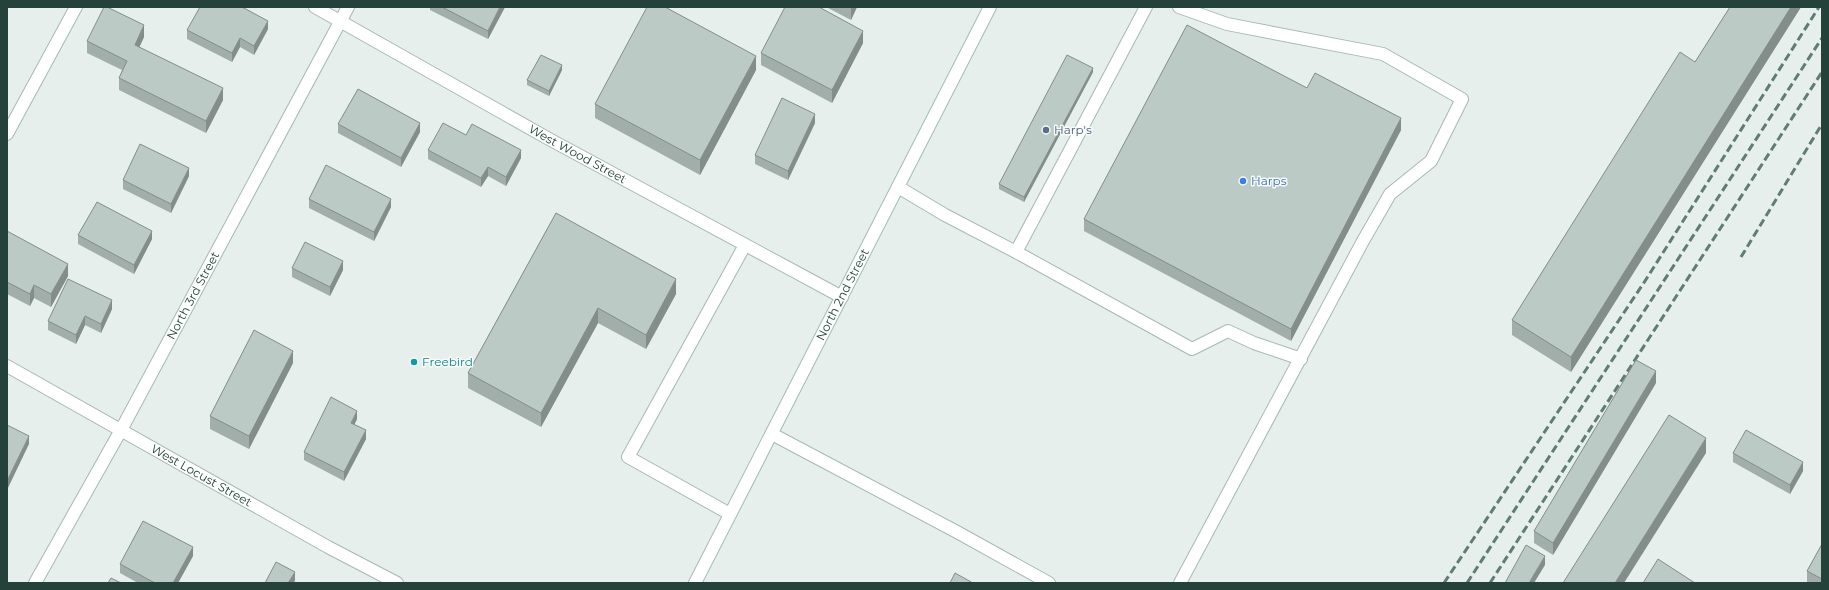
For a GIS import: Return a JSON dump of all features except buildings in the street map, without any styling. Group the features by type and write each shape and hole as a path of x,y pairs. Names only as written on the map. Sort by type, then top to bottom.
{"street":[{"path":"7,134 76,7"},
{"name":"West Wood Street","path":"315,7 549,139 842,297"},
{"name":"North 3rd Street","path":"35,583 121,430 348,7"},
{"name":"North 2nd Street","path":"695,583 990,7"},
{"path":"1016,252 1146,7"},
{"path":"1179,7 1227,24 1383,54 1462,99 1432,161 1390,194 1363,241 1180,583"},
{"path":"898,187 945,215 1016,252 1192,349 1228,331 1254,343 1301,359"},
{"path":"730,514 628,457 745,245"},
{"name":"West Locust Street","path":"7,366 328,547 397,583"},
{"path":"772,434 1049,583"}],"railway":[{"path":"1444,583 1645,281 1819,7"},
{"path":"1467,583 1822,38"},
{"path":"1490,583 1822,72"},
{"path":"1741,257 1822,124"}],"place":[{"name":"Harp's","path":"1046,130"},
{"name":"Harps","path":"1243,181"},
{"name":"Freebird","path":"414,362"}]}
